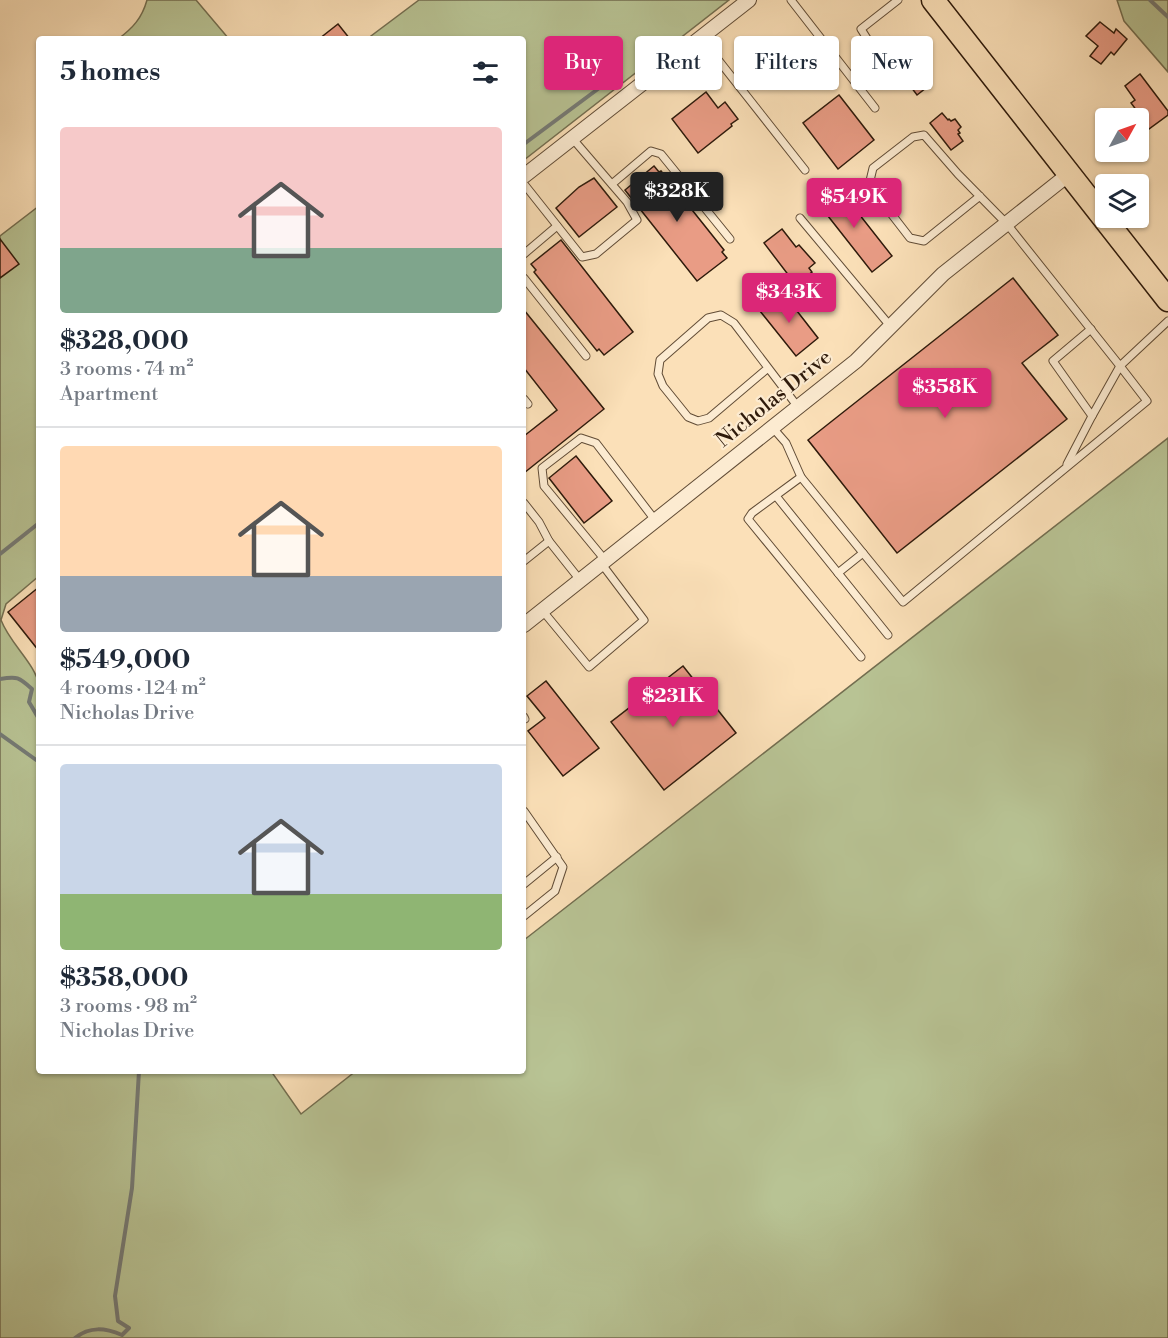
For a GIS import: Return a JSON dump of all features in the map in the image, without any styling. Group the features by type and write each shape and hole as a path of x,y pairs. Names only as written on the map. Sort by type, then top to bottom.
{"main road":[{"path":"933,0 1168,300"}],"street":[{"path":"704,36 749,0"},
{"path":"526,174 635,89"},
{"name":"Nicholas Drive","path":"526,623 856,361 943,274 1069,174"}],"lane":[{"path":"791,0 875,108"},
{"path":"865,36 861,29 898,0"},
{"path":"722,65 805,170"},
{"path":"772,427 786,443 801,477 903,602 1146,401 1006,224 924,135 913,136 873,168 869,185 910,238 924,241 980,196"},
{"path":"526,187 582,257 596,254 637,220 627,202 572,138"},
{"path":"612,184 651,151 661,154 730,239"},
{"path":"800,218 891,327"},
{"path":"526,252 557,226"},
{"path":"526,281 586,356"},
{"path":"768,368 709,418 698,421 688,417 663,386 658,374 660,360 708,318 721,315 734,323 798,407"},
{"path":"1065,467 1120,366 1168,321"},
{"path":"1091,329 1053,361 1092,416"},
{"path":"542,610 589,667 644,620 603,562 544,486 542,468 581,438 596,443 656,520"},
{"path":"801,477 752,513 748,519 861,657"},
{"path":"776,496 888,634"},
{"path":"526,506 539,522 549,541 580,580"},
{"path":"526,559 549,541"},
{"path":"838,573 863,554"},
{"path":"526,814 563,867 555,891 526,914"},
{"path":"526,882 557,857"}],"green space":[{"path":"147,0 196,0 226,36 122,36 136,22"},
{"path":"419,0 729,0 683,36 635,36 635,73 623,83 623,36 544,36 544,90 614,90 526,158 526,36 371,36"},
{"path":"1117,0 1168,0 1168,72 1124,21"},
{"path":"36,208 36,579 6,604 1,620 36,676 36,1074 273,1074 301,1114 352,1074 526,1074 526,938 1168,438 1168,1338 0,1338 0,236"}],"building":[{"path":"1100,22 1114,33 1116,29 1127,39 1114,55 1111,52 1101,64 1090,56 1098,46 1086,36"},
{"path":"338,24 348,36 323,36"},
{"path":"1140,74 1168,111 1168,115 1149,129 1149,108 1135,108 1131,103 1135,100 1125,86"},
{"path":"913,90 923,90 917,95"},
{"path":"706,92 718,108 725,102 738,119 698,153 672,119"},
{"path":"839,95 874,140 838,169 803,123"},
{"path":"942,113 948,120 955,119 961,127 958,134 963,141 951,150 930,123"},
{"path":"654,166 659,172 661,171 724,250 722,252 727,258 697,281 625,190"},
{"path":"594,178 617,207 579,237 556,208 579,187"},
{"path":"837,186 892,256 872,272 817,202"},
{"path":"782,229 796,247 799,245 815,263 809,268 812,272 796,285 764,243"},
{"path":"0,239 19,264 0,278"},
{"path":"561,240 633,332 604,355 599,349 597,351 534,272 536,270 531,264"},
{"path":"1013,278 1058,335 1022,363 1067,419 897,553 808,440"},
{"path":"783,293 818,338 796,356 760,311"},
{"path":"526,312 604,409 526,471 526,434 557,410 526,371"},
{"path":"576,456 612,501 584,523 549,478"},
{"path":"36,589 36,647 8,612"},
{"path":"683,666 736,733 664,790 611,722"},
{"path":"546,681 599,748 563,776 528,731 545,718 527,696"}],"waterway":[{"path":"1150,0 1168,17"},
{"path":"526,143 597,90"},
{"path":"0,554 36,525"},
{"path":"0,679 18,678 32,689 29,702 36,714"},
{"path":"0,734 36,760"},
{"path":"75,1338 86,1331 98,1329 122,1335 129,1328 118,1321 115,1296 132,1188 139,1074"}]}
